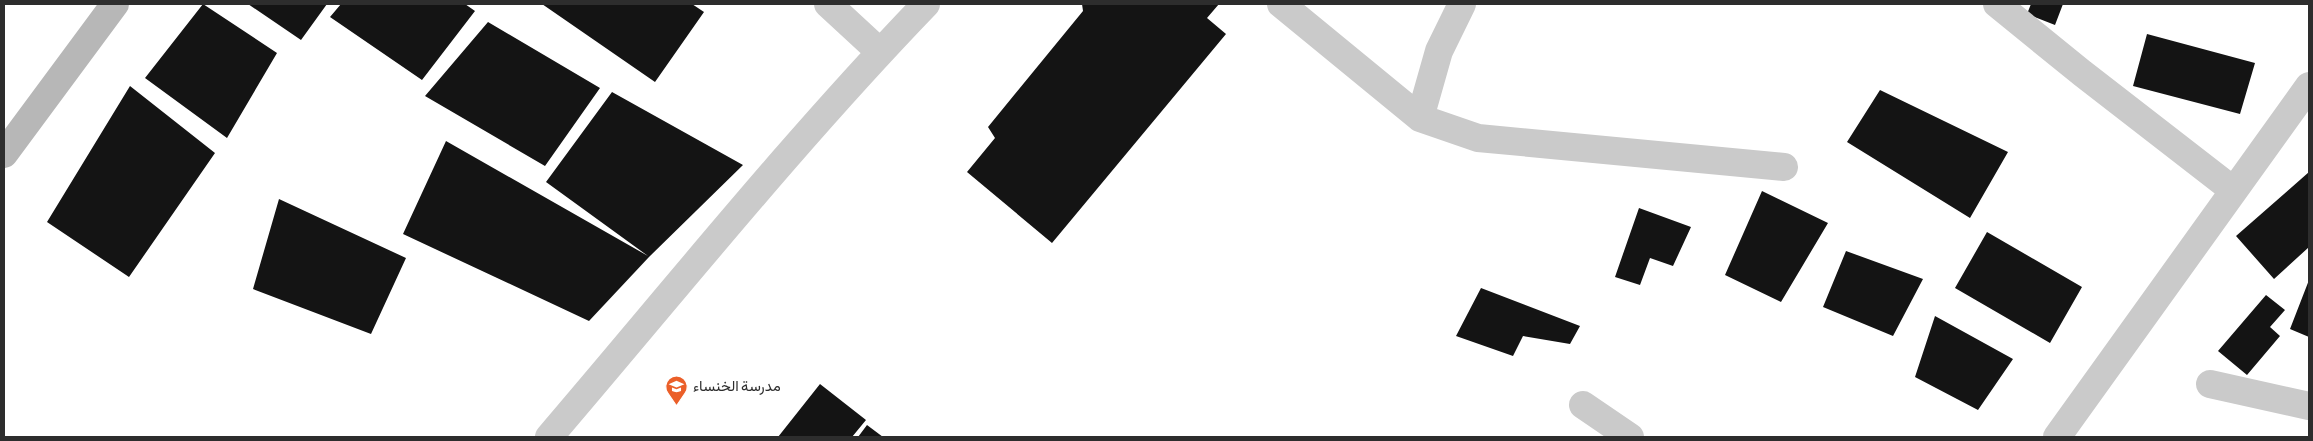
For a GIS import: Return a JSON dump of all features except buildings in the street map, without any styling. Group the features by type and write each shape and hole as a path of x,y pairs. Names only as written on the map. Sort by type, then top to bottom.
{"main road":[{"path":"4,154 115,4"}],"street":[{"path":"828,4 880,52"},
{"path":"549,437 791,153 880,52 926,4"},
{"path":"1281,4 1420,118 1478,138 1784,167"},
{"path":"1420,118 1438,51 1462,4"},
{"path":"1997,4 2082,73 2233,190"},
{"path":"2057,437 2309,86"},
{"path":"2210,384 2309,406"},
{"path":"1583,405 1630,437"}],"place":[{"name":"مدرسة الخنساء","path":"677,405"}]}
